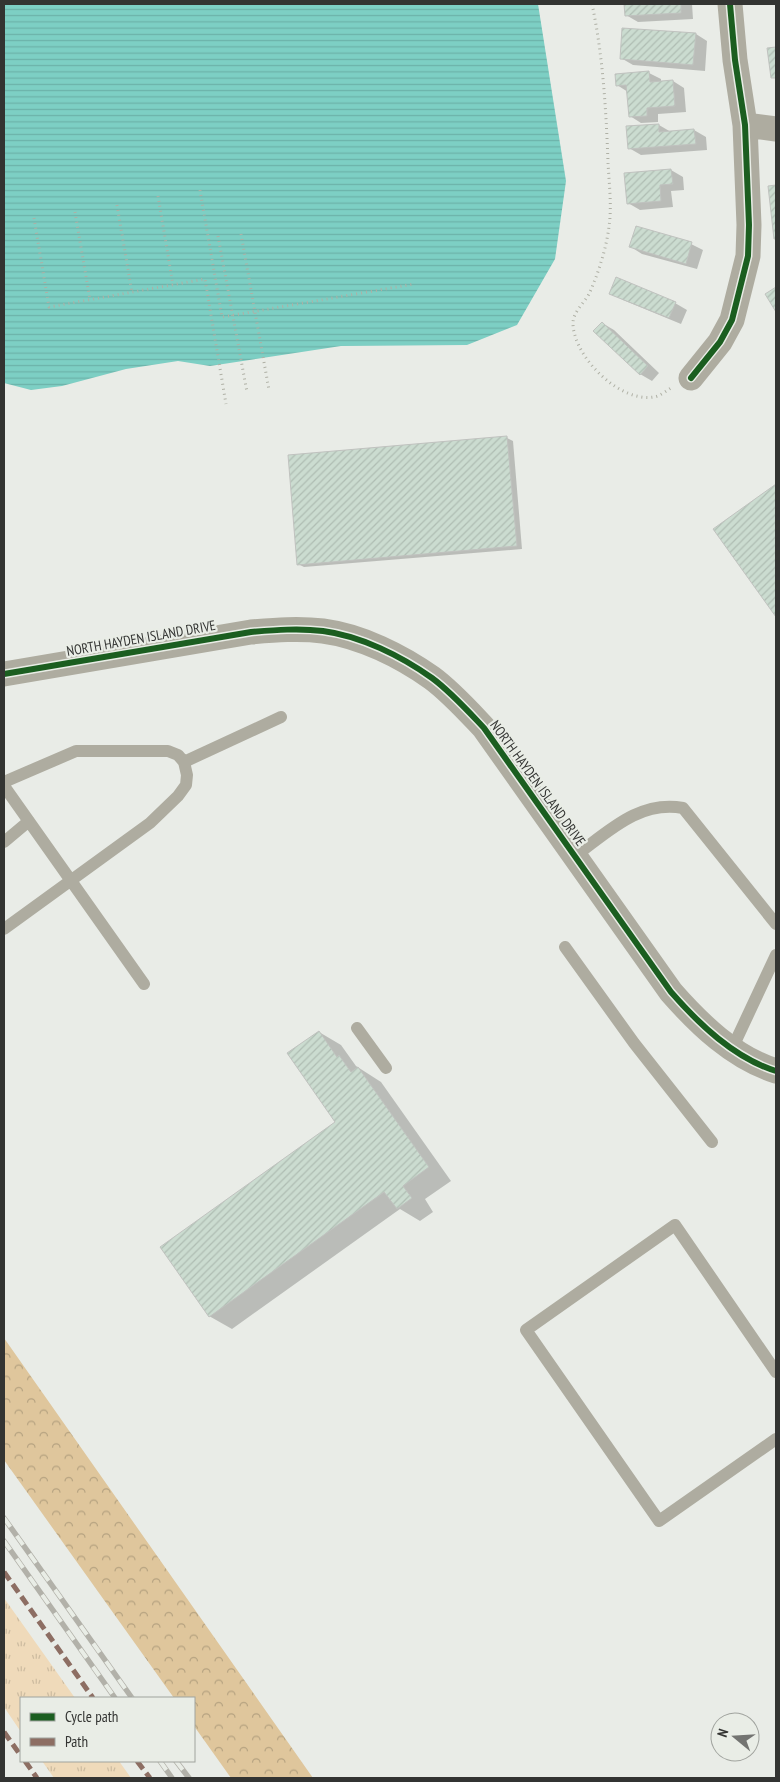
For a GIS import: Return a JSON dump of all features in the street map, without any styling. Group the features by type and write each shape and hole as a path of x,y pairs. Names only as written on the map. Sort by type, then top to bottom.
{"street":[{"path":"690,378 720,342 732,320 748,256 749,224 745,125 735,60 730,4"},
{"path":"745,125 776,129"},
{"name":"NORTH HAYDEN ISLAND DRIVE","path":"4,674 251,632 290,629 324,631 364,641 403,660 432,678 484,728 671,992 691,1016 732,1049 776,1072"}],"lane":[{"path":"184,762 281,716"},
{"path":"4,782 76,751 168,751 178,756 184,762 188,775 186,785 178,796 150,823 4,929"},
{"path":"4,786 144,984"},
{"path":"575,856 630,816 651,808 669,806 683,808 776,924"},
{"path":"4,842 29,821"},
{"path":"565,947 634,1043 712,1142"},
{"path":"732,1049 776,955"},
{"path":"356,1028 386,1068"},
{"path":"776,1372 675,1226 526,1330 659,1521 776,1439"}],"path":[{"path":"592,4 598,30 606,112 610,226 602,260 589,294 577,311 573,324 578,344 592,367 621,390 635,395 655,397 690,378"},
{"path":"200,190 222,317 414,284"},
{"path":"158,196 173,285"},
{"path":"117,205 132,293"},
{"path":"75,212 90,300"},
{"path":"34,218 49,308 204,280 226,404"},
{"path":"241,234 269,390"},
{"path":"218,236 247,392"}],"green space":[{"path":"4,1338 313,1778 231,1778 195,1727 195,1697 173,1697 4,1460"},
{"path":"4,1598 74,1697 20,1697 20,1731 4,1707"},
{"path":"43,1762 120,1762 131,1778 54,1778"}],"water":[{"path":"4,4 538,4 566,181 555,259 517,325 467,345 341,346 210,366 178,361 126,369 62,386 31,390 4,383"}],"building":[{"path":"624,4 681,4 681,13 625,16"},
{"path":"622,28 696,33 693,65 620,59"},
{"path":"776,47 776,78 771,78 767,48"},
{"path":"649,71 650,82 673,80 675,106 647,108 647,116 629,117 626,85 616,86 615,74"},
{"path":"659,124 659,132 694,129 696,144 628,149 626,126"},
{"path":"671,169 673,184 660,185 661,201 627,204 624,173"},
{"path":"776,185 776,239 774,239 768,186"},
{"path":"636,226 692,242 686,264 629,247"},
{"path":"616,277 676,302 669,318 609,294"},
{"path":"776,287 776,312 765,294"},
{"path":"602,322 648,366 640,375 593,331"},
{"path":"507,436 517,546 297,565 288,455"},
{"path":"776,484 776,617 713,529"},
{"path":"319,1031 337,1057 339,1055 351,1072 358,1067 429,1167 403,1186 412,1198 397,1209 384,1192 209,1317 160,1247 335,1122 287,1053"}],"railway":[{"path":"4,1518 131,1697"},
{"path":"4,1541 114,1697"},
{"path":"161,1762 172,1778"},
{"path":"177,1762 189,1778"}],"marked path":[{"path":"4,1572 92,1697"},
{"path":"4,1732 20,1755"},
{"path":"26,1762 37,1778"},
{"path":"138,1762 150,1778"}],"cycle path":[{"path":"691,378 720,342 732,320 748,256 749,225 745,125 735,60 730,4"},
{"path":"4,674 251,632 296,629 323,631 352,637 394,655 439,683 484,728 671,992 682,1004 705,1028 732,1049 746,1058 776,1071"}]}
